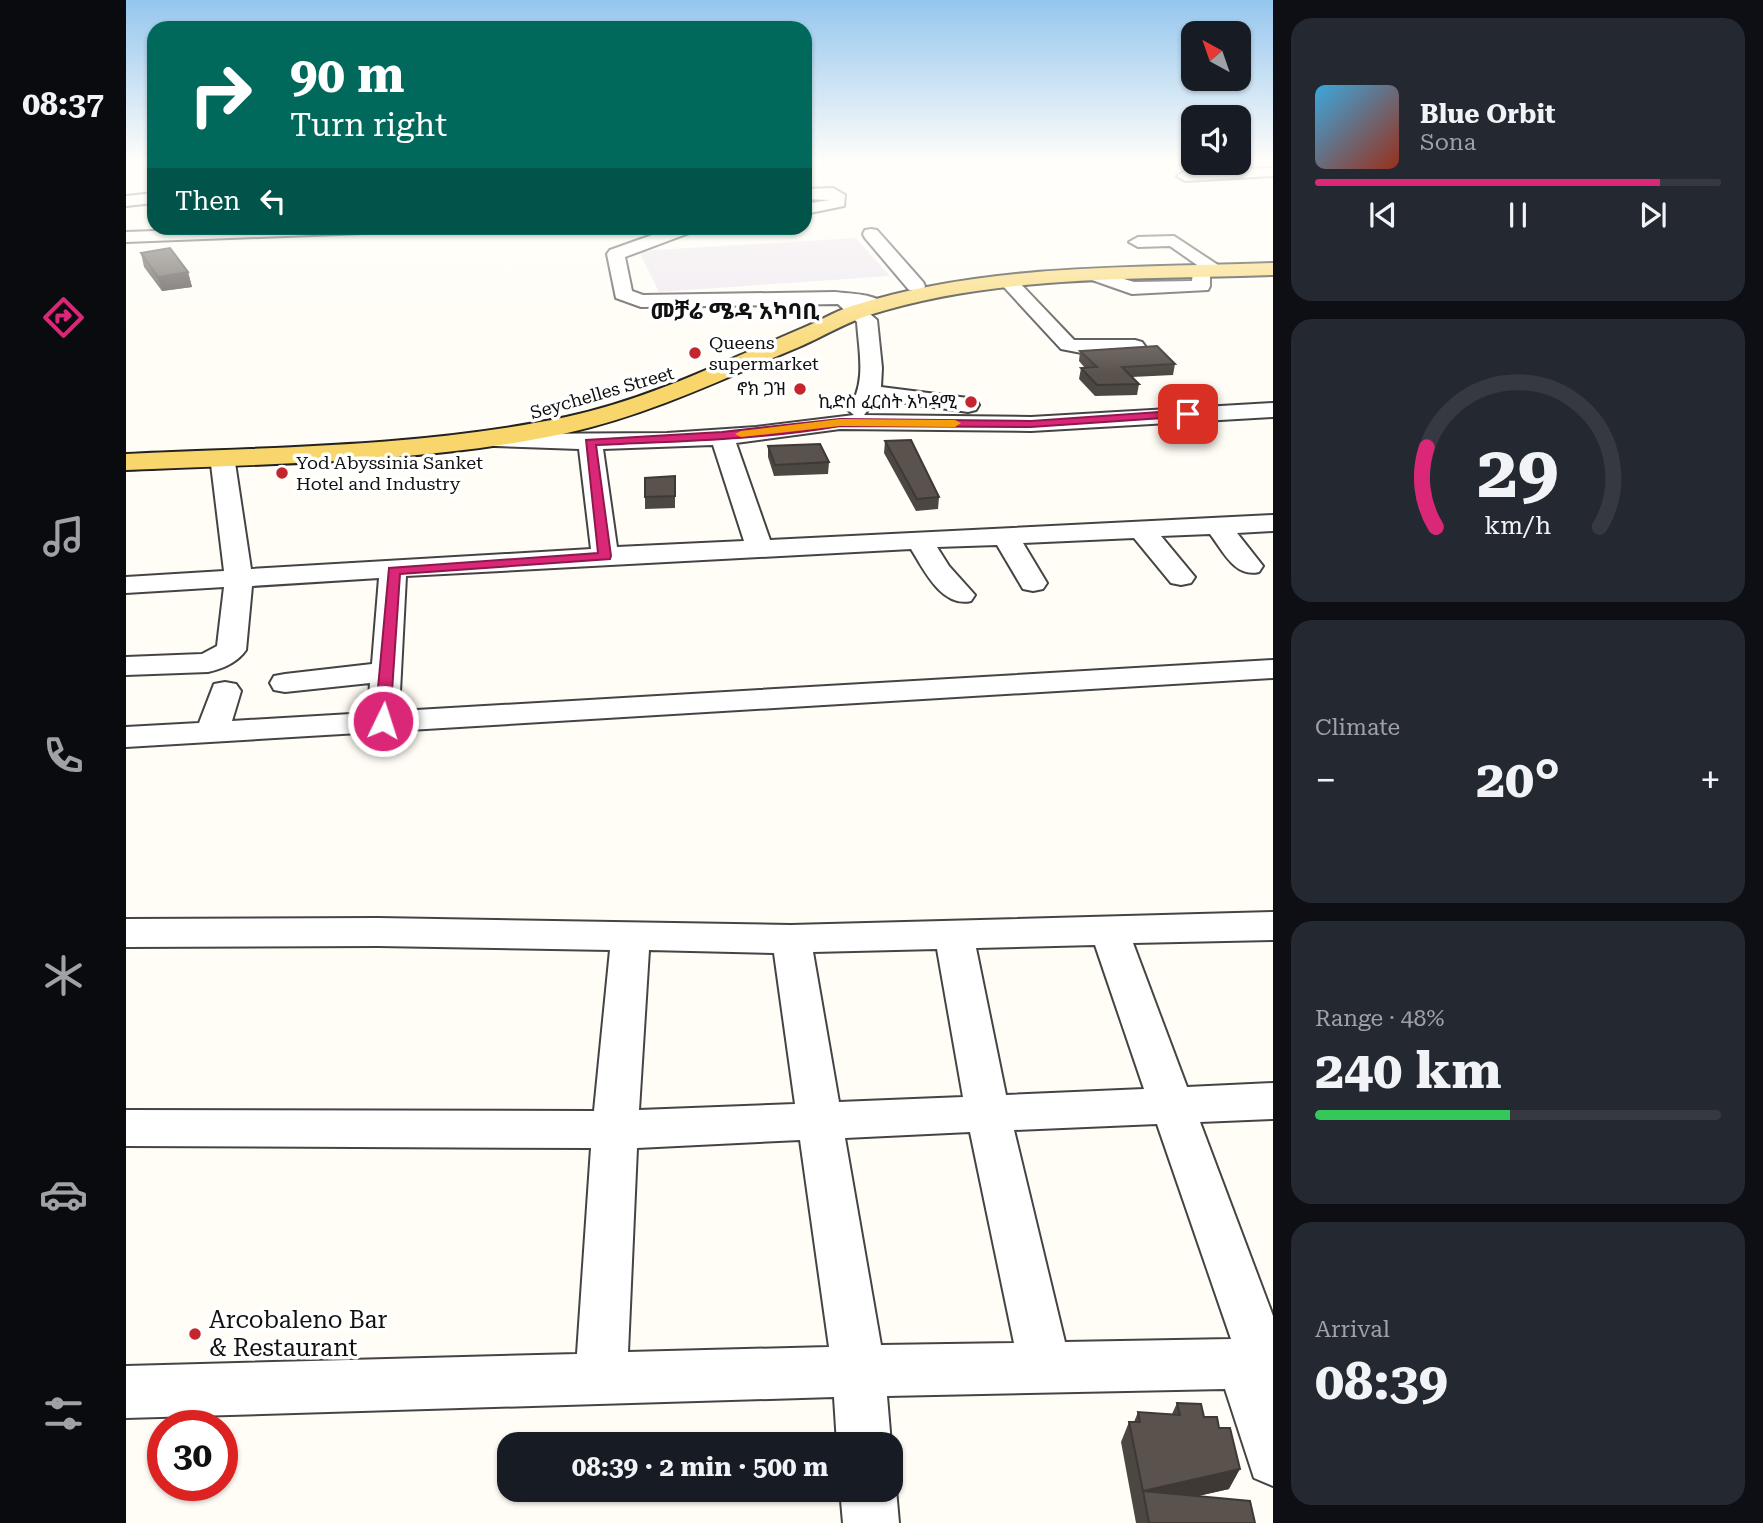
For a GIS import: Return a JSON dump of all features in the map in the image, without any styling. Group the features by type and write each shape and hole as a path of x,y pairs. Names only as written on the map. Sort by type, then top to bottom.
{"main road":[{"name":"Seychelles Street","path":"126,461 419,446 494,439 568,425 636,405 867,303 1008,281 1273,262"},
{"name":"Seychelles Street","path":"126,451 378,436 511,419 610,395 658,380 916,286 1021,272 1146,268 1273,269"}],"street":[{"path":"871,234 916,286"},
{"path":"130,236 159,235"},
{"path":"667,235 617,254 623,294 629,298 675,302 798,298 867,303 871,391 866,404 840,422"},
{"path":"1138,242 1174,240 1206,268"},
{"path":"1116,245 1146,268"},
{"path":"1008,281 1068,345 1087,348 1135,346"},
{"path":"871,391 1026,412 1063,420"},
{"path":"494,439 590,442 722,436 809,428 840,422 1031,424 1063,420 1273,410"},
{"path":"722,436 760,549"},
{"path":"590,442 605,556"},
{"path":"126,666 208,663 231,650 239,578 222,457"},
{"path":"126,585 605,556 1273,523"},
{"path":"1217,525 1249,566"},
{"path":"1140,528 1181,577"},
{"path":"1005,536 1033,583"},
{"path":"920,541 938,571 961,595"},
{"path":"383,721 393,570"},
{"path":"126,737 1273,668"},
{"path":"285,683 386,672"},
{"path":"212,733 225,691"},
{"path":"126,933 631,935 791,939 1273,926"},
{"path":"1108,930 1260,1362 1273,1459"},
{"path":"601,1380 615,1130 631,935"},
{"path":"954,935 988,1113 1045,1368"},
{"path":"791,939 859,1371 863,1432"},
{"path":"126,1128 615,1130 1273,1101"},
{"path":"127,1396 859,1371 1260,1362"},
{"path":"869,1502 870,1523"}],"shaded area":[{"path":"856,238 890,276 659,292 639,251"}],"building":[{"path":"170,248 188,272 158,277 141,253"},
{"path":"1157,346 1175,364 1122,367 1139,384 1097,385 1081,368 1097,367 1080,351"},
{"path":"911,440 939,497 917,499 885,441"},
{"path":"820,444 829,462 775,465 768,446"},
{"path":"675,476 675,496 645,497 645,478"},
{"path":"1177,1403 1201,1404 1204,1417 1217,1417 1219,1428 1230,1428 1240,1469 1143,1491 1129,1422 1140,1422 1138,1412 1180,1415"},
{"path":"1143,1491 1250,1501 1255,1523 1149,1523"}],"slow traffic":[{"path":"741,434 809,428 840,422 955,423"}],"place":[{"name":"Queens supermarket","path":"695,353"},
{"name":"ኖክ ጋዝ","path":"800,389"},
{"name":"ኪድስ ፈርስት አካዳሚ","path":"971,402"},
{"name":"Yod Abyssinia Sanket Hotel and Industry","path":"282,473"},
{"name":"Arcobaleno Bar & Restaurant","path":"195,1334"}],"district":[{"name":"መቻሬ ሜዳ አካባቢ","path":"735,311"}],"route":[{"path":"383,721 393,570 605,556 590,442 722,436 809,428 840,422 1031,424 1188,414"}]}
